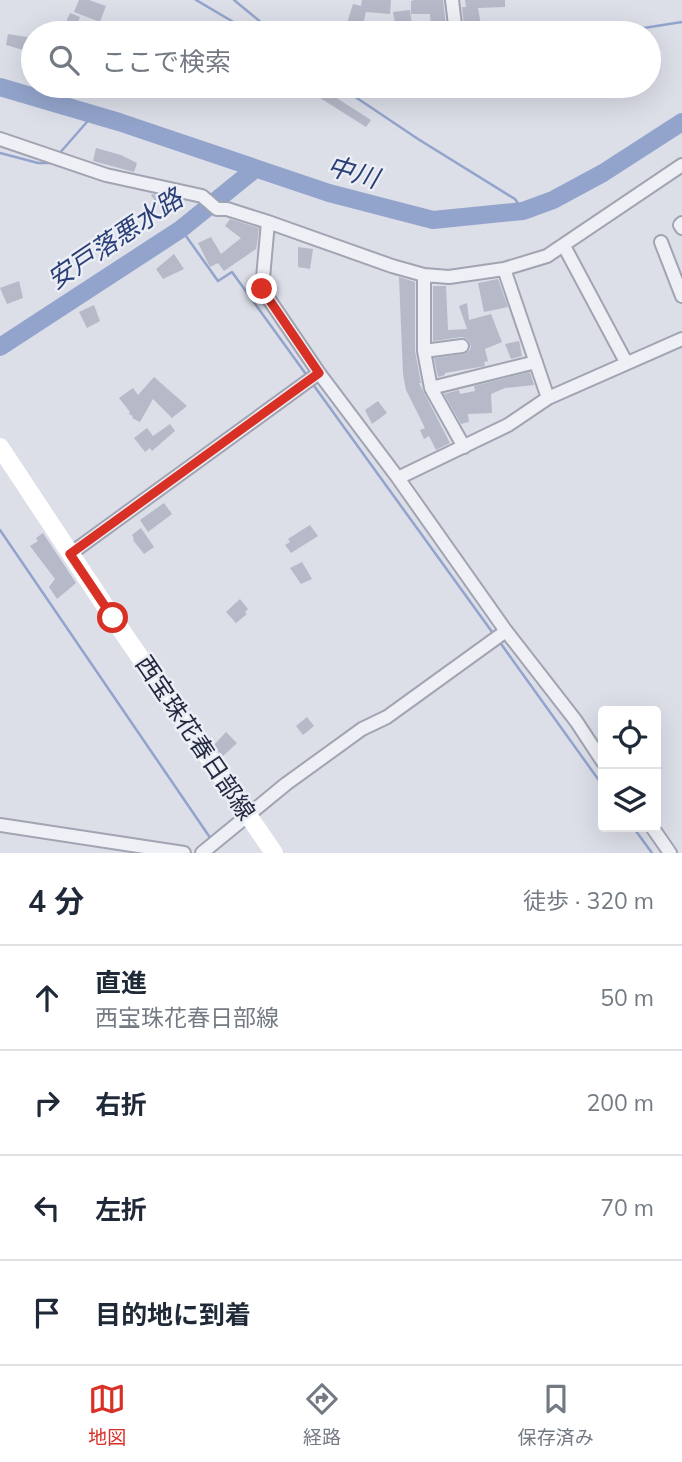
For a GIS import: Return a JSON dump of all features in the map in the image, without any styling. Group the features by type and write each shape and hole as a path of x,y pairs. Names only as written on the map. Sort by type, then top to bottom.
{"main road":[{"name":"西宝珠花春日部線","path":"0,447 274,853"}],"street":[{"path":"452,0 455,21"},
{"path":"0,139 106,175 202,196 217,209 227,209 268,222 392,266 424,275 449,277 505,269 547,257 682,165"},
{"path":"268,222 262,289 319,373 598,755"},
{"path":"661,242 682,296"},
{"path":"564,246 626,362"},
{"path":"505,269 548,398"},
{"path":"424,275 424,351 431,388 464,447"},
{"path":"398,478 508,425 548,398 682,339"},
{"path":"424,351 462,346"},
{"path":"431,388 536,362"},
{"path":"70,554 319,373"},
{"path":"202,853 286,784 362,729 387,717 506,631"},
{"path":"0,825 118,848 184,853"},
{"path":"655,832 670,853"}],"building":[{"path":"79,0 89,0 106,6 100,21 74,12"},
{"path":"362,0 391,0 390,14 366,12 364,21 348,21 353,4 361,6"},
{"path":"443,0 445,21 430,21 430,14 411,14 411,1"},
{"path":"465,0 505,0 505,7 478,8 480,21 464,21 462,7 466,7"},
{"path":"410,10 411,21 395,21 393,12"},
{"path":"70,13 80,17 78,21 66,21"},
{"path":"8,34 21,36 21,49 6,45"},
{"path":"320,98 337,98 371,120 366,127"},
{"path":"96,148 137,163 134,172 93,161"},
{"path":"152,194 175,199 178,203 164,214"},
{"path":"230,219 259,228 256,249 224,271 218,263 210,267 198,243 211,237 221,254 241,238 225,226"},
{"path":"298,247 313,249 310,269 298,267"},
{"path":"174,254 184,269 163,279 156,269"},
{"path":"399,277 415,282 415,351 419,383 450,443 436,450 429,436 424,439 420,430 425,428 406,390"},
{"path":"498,279 508,307 484,312 478,283"},
{"path":"19,281 23,298 7,304 0,288"},
{"path":"433,286 446,286 448,330 467,329 459,306 467,303 469,320 491,314 502,342 485,349 488,361 484,362 485,366 445,373 438,377 434,358 464,354 471,346 468,340 462,337 433,341"},
{"path":"94,305 100,321 87,328 79,312"},
{"path":"519,341 522,356 511,359 505,344"},
{"path":"530,372 534,385 505,388 491,394 492,413 468,414 469,422 461,424 444,394 459,390 460,394 475,391 474,386"},
{"path":"154,377 187,406 172,418 153,399 140,422 132,418 119,398 133,388 138,395"},
{"path":"378,401 387,413 372,424 365,410"},
{"path":"170,424 175,431 152,451 150,448 145,452 134,438 147,428 153,436"},
{"path":"164,503 172,514 148,532 140,520"},
{"path":"310,525 318,536 291,553 285,545 290,542 288,539"},
{"path":"141,528 154,547 144,554 132,535"},
{"path":"43,533 76,583 57,599 49,587 55,579 30,546 38,541 36,538"},
{"path":"302,562 312,579 301,584 290,568"},
{"path":"240,599 248,609 245,612 247,614 236,623 226,612"},
{"path":"307,717 314,726 303,735 296,726"},
{"path":"226,732 237,743 222,757 214,745"}],"waterway":[{"path":"196,0 232,21"},
{"path":"234,0 259,21"},
{"path":"661,25 682,22"},
{"name":"中川","path":"0,87 21,93"},
{"name":"中川","path":"37,98 119,122 329,193 433,220 523,211 553,200 603,173 682,122"},
{"path":"357,98 515,199 523,211"},
{"path":"58,155 93,115"},
{"path":"0,153 38,163 54,161"},
{"name":"安戸落悪水路","path":"0,347 181,229 255,169"},
{"path":"181,229 218,281 232,272 308,377"},
{"path":"312,383 495,636"},
{"path":"0,530 211,839"},
{"path":"499,641 598,779"},
{"path":"637,832 652,853"}],"route":[{"path":"113,618 70,554 319,373 262,289"}]}
